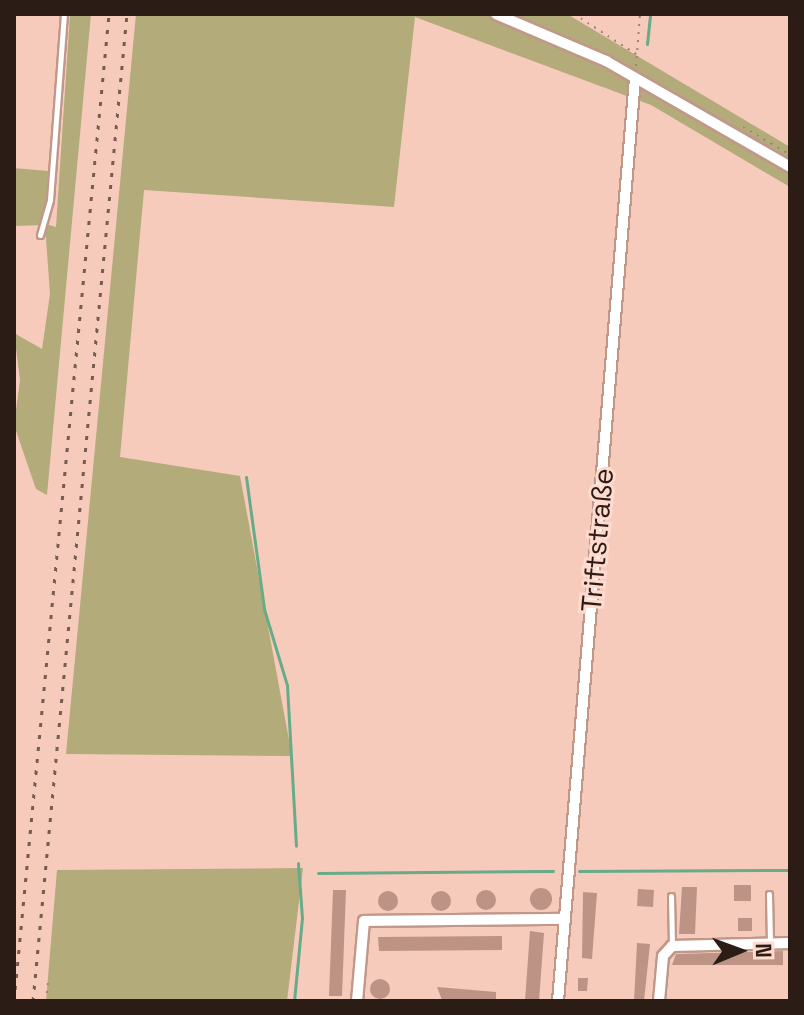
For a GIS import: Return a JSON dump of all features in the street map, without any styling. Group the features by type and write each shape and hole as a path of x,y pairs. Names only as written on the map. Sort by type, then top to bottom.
{"street":[{"path":"496,14 635,79 790,167"},
{"name":"Triftstraße","path":"558,1001 635,79"},
{"path":"357,1001 364,921 565,919"},
{"path":"659,1001 663,956 672,946 790,943"}],"lane":[{"path":"40,235 50,200 64,14"},
{"path":"769,894 770,943"},
{"path":"671,896 672,946"}],"path":[{"path":"574,14 636,54"},
{"path":"635,79 640,14"},
{"path":"46,1001 48,981"}],"shaded area":[{"path":"70,14 91,14 47,495 36,489 14,425 20,380 14,333 42,349 50,294 45,225 14,226 14,168 48,171 46,224 56,227"},
{"path":"136,14 567,14 790,147 790,187 651,105 415,17 394,207 144,190 120,457 240,476 292,756 66,754"},
{"path":"303,868 287,1001 46,1001 57,870"}],"building":[{"path":"734,885 751,885 751,901 734,901"},
{"path":"682,887 697,887 695,934 679,934"},
{"path":"541,888 552,899 541,910 530,899"},
{"path":"638,889 654,890 653,907 637,906"},
{"path":"333,890 346,890 342,996 329,996"},
{"path":"486,890 493,893 496,900 493,907 486,910 479,907 476,900 479,893"},
{"path":"388,891 395,894 398,901 395,908 388,911 381,908 378,901 381,894"},
{"path":"441,891 448,894 451,901 448,908 441,911 434,908 431,901 434,894"},
{"path":"583,892 597,893 592,959 582,958"},
{"path":"738,918 752,918 752,931 738,931"},
{"path":"530,931 544,933 539,1001 525,1001"},
{"path":"502,936 502,950 379,951 378,937"},
{"path":"637,943 650,944 644,1001 634,1001"},
{"path":"783,951 783,965 672,965 676,954"},
{"path":"578,978 588,978 587,991 578,991"},
{"path":"376,979 384,979 390,989 384,999 376,999 370,993 370,985"},
{"path":"437,987 496,992 496,1001 442,1000"}],"waterway":[{"path":"647,44 650,14"},
{"path":"246,477 264,609 287,685 296,846"},
{"path":"294,1001 302,918 298,863"},
{"path":"579,871 790,870"},
{"path":"318,873 553,871"}],"railway":[{"path":"14,1001 109,14"},
{"path":"33,1001 127,14"}]}
